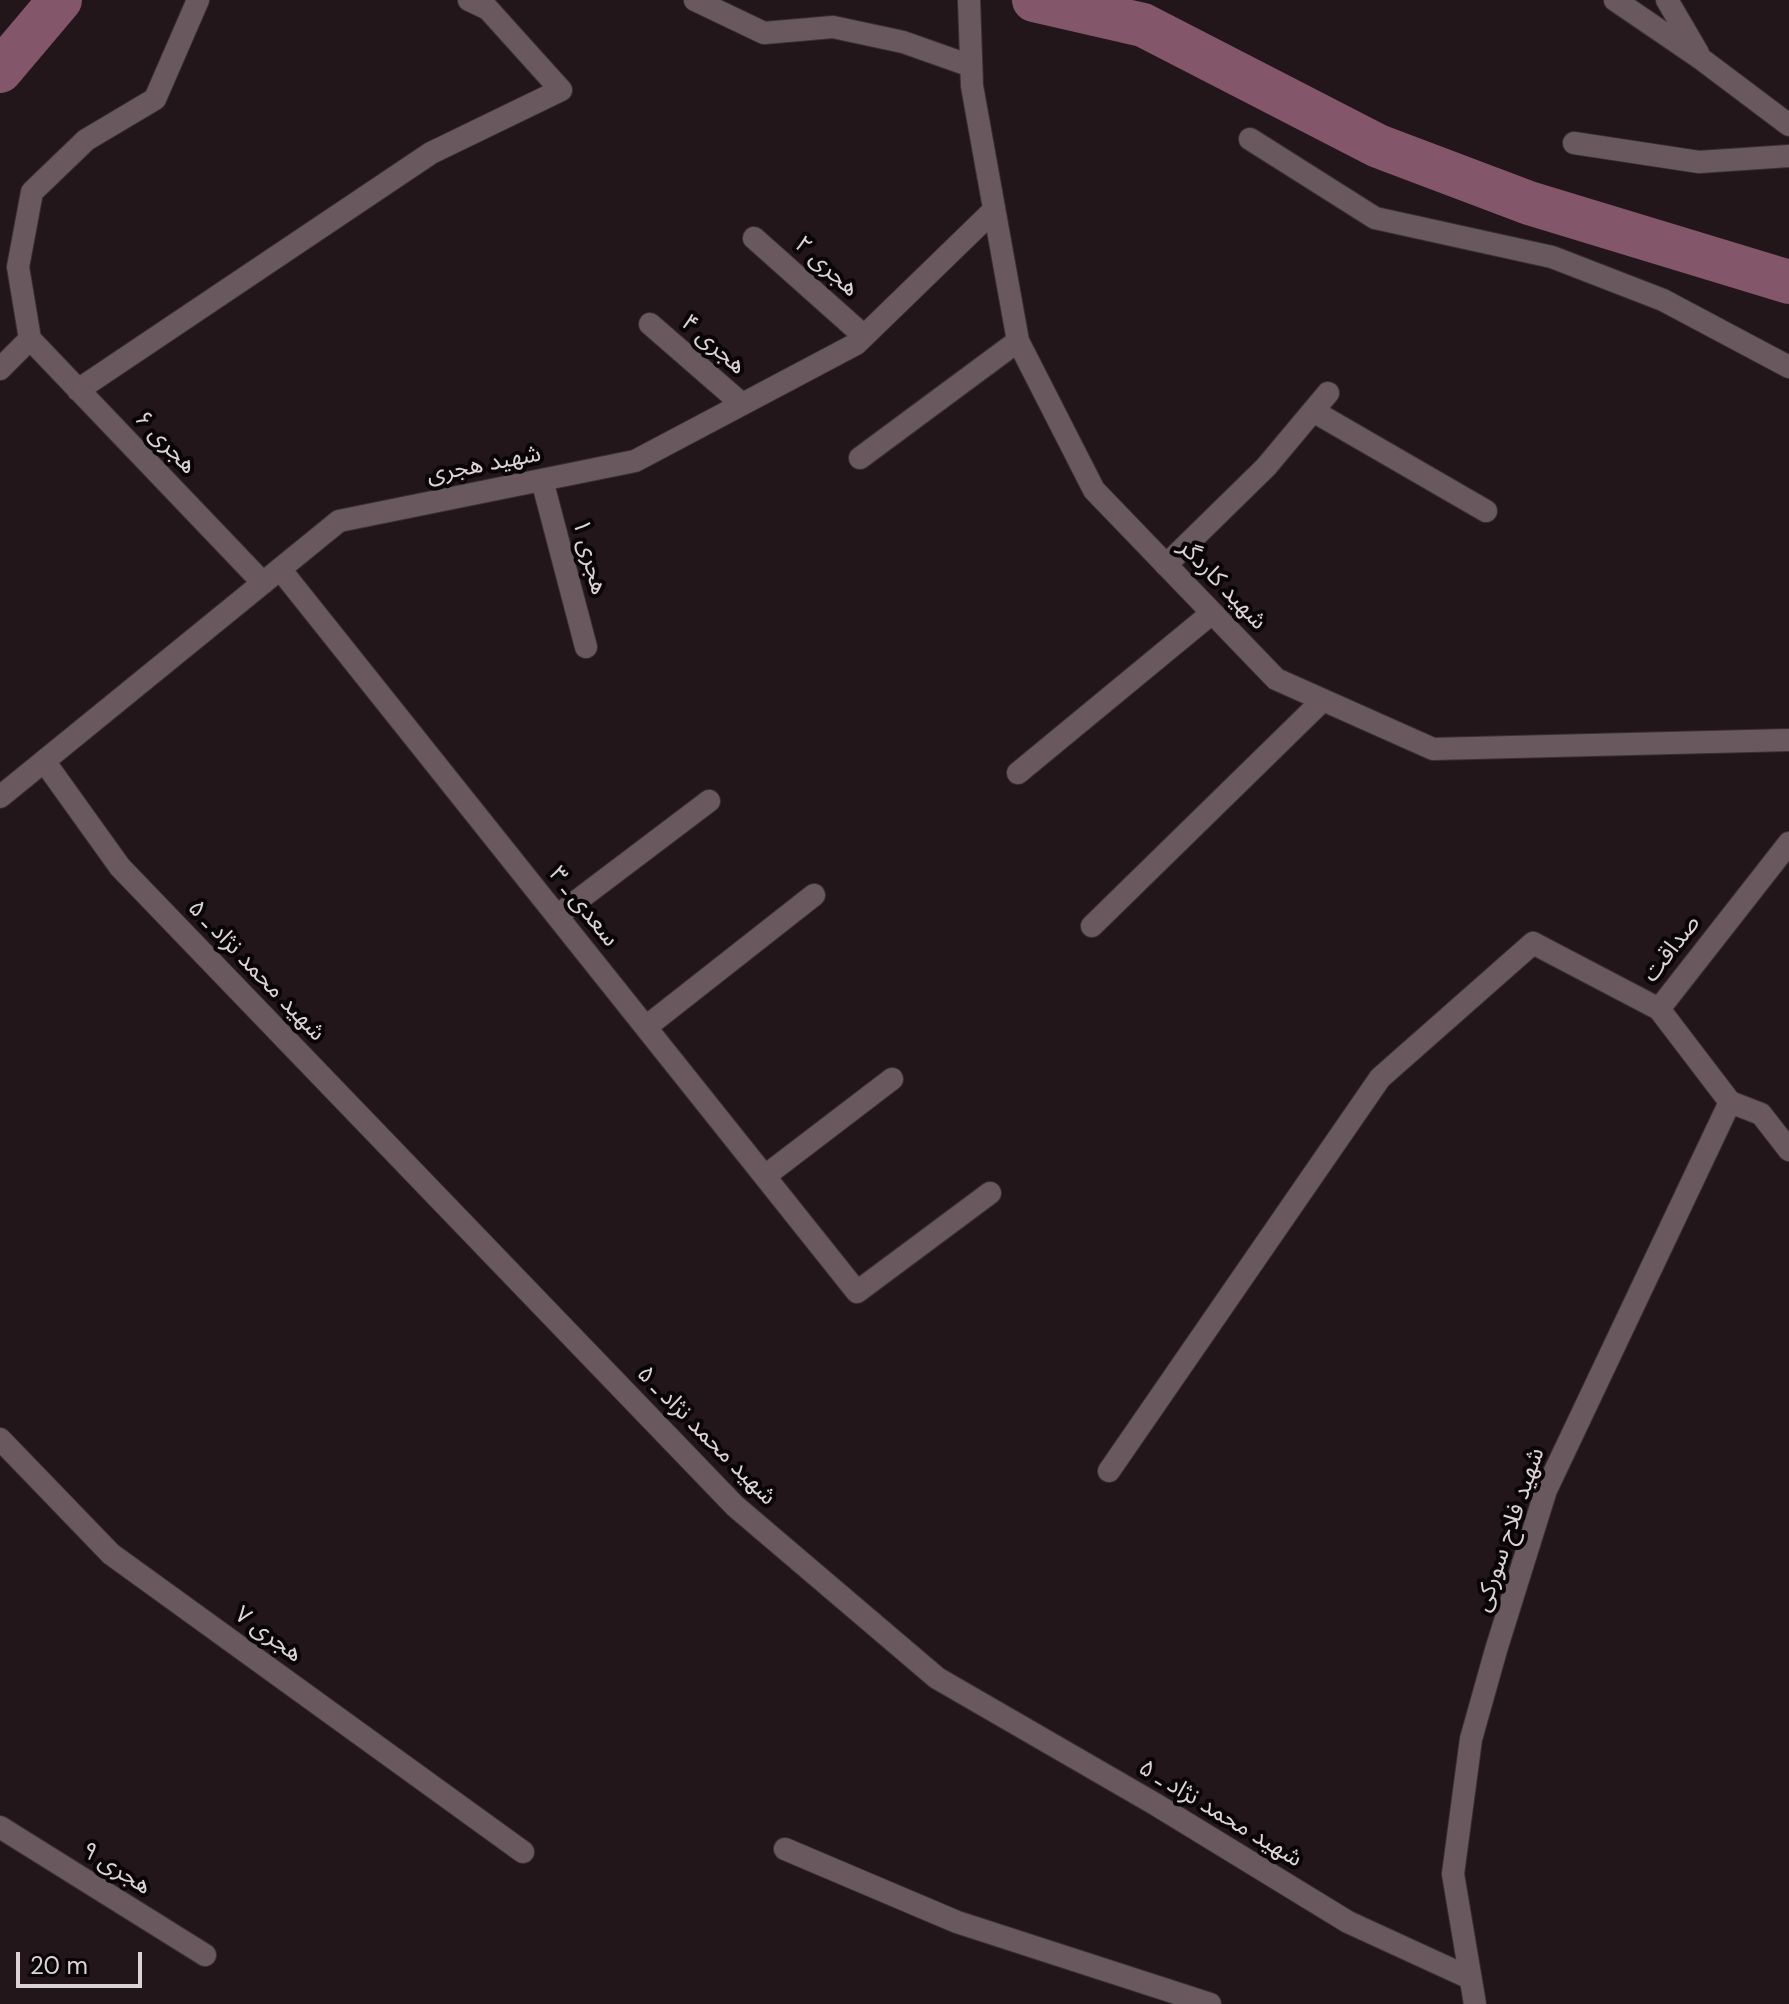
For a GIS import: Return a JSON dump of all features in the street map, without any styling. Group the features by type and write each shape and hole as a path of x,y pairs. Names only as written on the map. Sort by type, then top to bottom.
{"street":[{"path":"0,369 30,339 18,267 32,192 86,140 155,99 198,0"},
{"path":"78,390 431,153 561,90 488,9 469,0"},
{"path":"695,0 764,33 833,27 903,42 971,66"},
{"name":"شهید کاردگر","path":"969,0 972,86 1018,341 1094,490 1276,679 1433,749 1789,740"},
{"path":"1615,0 1700,58 1789,125"},
{"path":"1667,0 1700,58"},
{"path":"1250,139 1375,218 1552,257 1663,300 1789,367"},
{"path":"1574,143 1699,162 1789,156"},
{"name":"شهید هجری","path":"0,797 339,521 635,461 856,344 993,211"},
{"name":"هجری ۲","path":"754,238 864,336"},
{"name":"هجری ۴","path":"650,324 742,404"},
{"name":"هجری ۶","path":"30,339 78,390 271,576"},
{"path":"860,458 1018,341"},
{"path":"1166,565 1266,467 1328,393"},
{"path":"1313,411 1486,511"},
{"name":"هجری ۱","path":"542,480 586,647"},
{"name":"سعدی ـ ۳","path":"271,576 557,916 857,1292 990,1193"},
{"path":"1018,773 1212,613"},
{"path":"1092,926 1323,700"},
{"name":"شهید محمد نژاد ـ ۵","path":"44,761 120,867 735,1506 937,1678 1155,1804 1348,1922 1470,1978"},
{"path":"557,916 709,801"},
{"name":"صداقت","path":"1789,843 1659,1009 1730,1102 1761,1114 1789,1150"},
{"path":"646,1027 814,895"},
{"path":"1109,1471 1380,1078 1533,943 1659,1009"},
{"path":"765,1176 892,1079"},
{"name":"شهید فلاح سورکی","path":"1475,2004 1453,1874 1471,1739 1496,1650 1546,1490 1730,1102"},
{"name":"هجری ۷","path":"0,1439 111,1554 523,1852"},
{"name":"هجری ۹","path":"0,1827 205,1955"},
{"path":"785,1849 957,1922 1210,2004"}],"waterway":[{"path":"0,71 60,0"},
{"path":"1034,0 1143,25 1378,146 1529,203 1789,282"}]}
